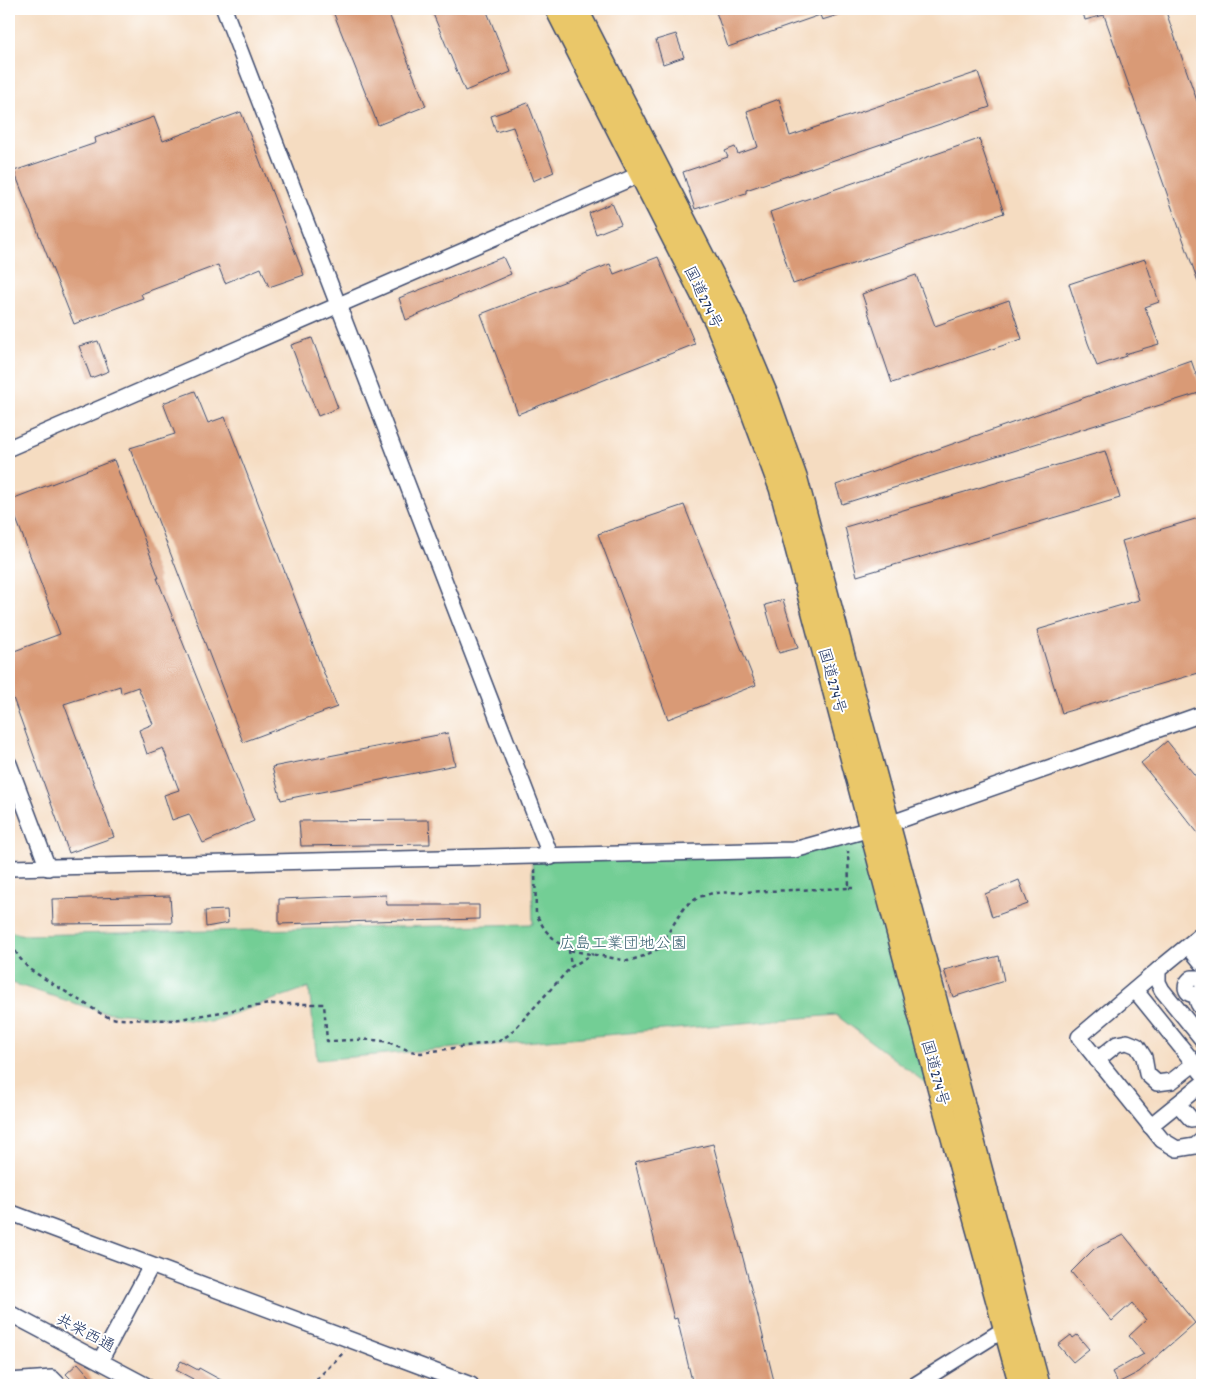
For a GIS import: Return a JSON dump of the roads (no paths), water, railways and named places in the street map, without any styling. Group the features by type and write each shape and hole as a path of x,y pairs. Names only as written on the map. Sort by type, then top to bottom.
{"highway":[{"name":"国道274号","path":"556,9 731,310 767,395 797,480 880,827 1013,1324 1039,1385"},
{"name":"国道274号","path":"577,9 649,170"},
{"name":"国道274号","path":"1013,1324 1020,1385"}],"street":[{"path":"224,9 551,857"},
{"path":"9,448 649,170"},
{"path":"10,868 794,850 880,827 1202,714"},
{"path":"9,764 48,868"},
{"path":"1202,934 1079,1038 1162,1140 1177,1148 1195,1146 1202,1140"},
{"path":"1188,946 1202,963"},
{"path":"1172,959 1200,993 1185,1017"},
{"path":"1158,970 1158,982 1162,990 1202,1039"},
{"path":"1097,1060 1117,1044 1127,1042 1137,1046 1144,1057 1147,1074 1157,1083 1172,1081 1198,1068 1135,990"},
{"path":"1150,1126 1202,1084"},
{"path":"1178,1104 1191,1119"},
{"path":"9,1212 471,1385"},
{"path":"100,1362 151,1266"},
{"name":"共栄西通","path":"9,1313 145,1385"},
{"path":"915,1385 1013,1324"},
{"path":"9,1381 52,1378 59,1385"}],"park label":[{"name":"広島工業団地公園","path":"623,944"}]}
